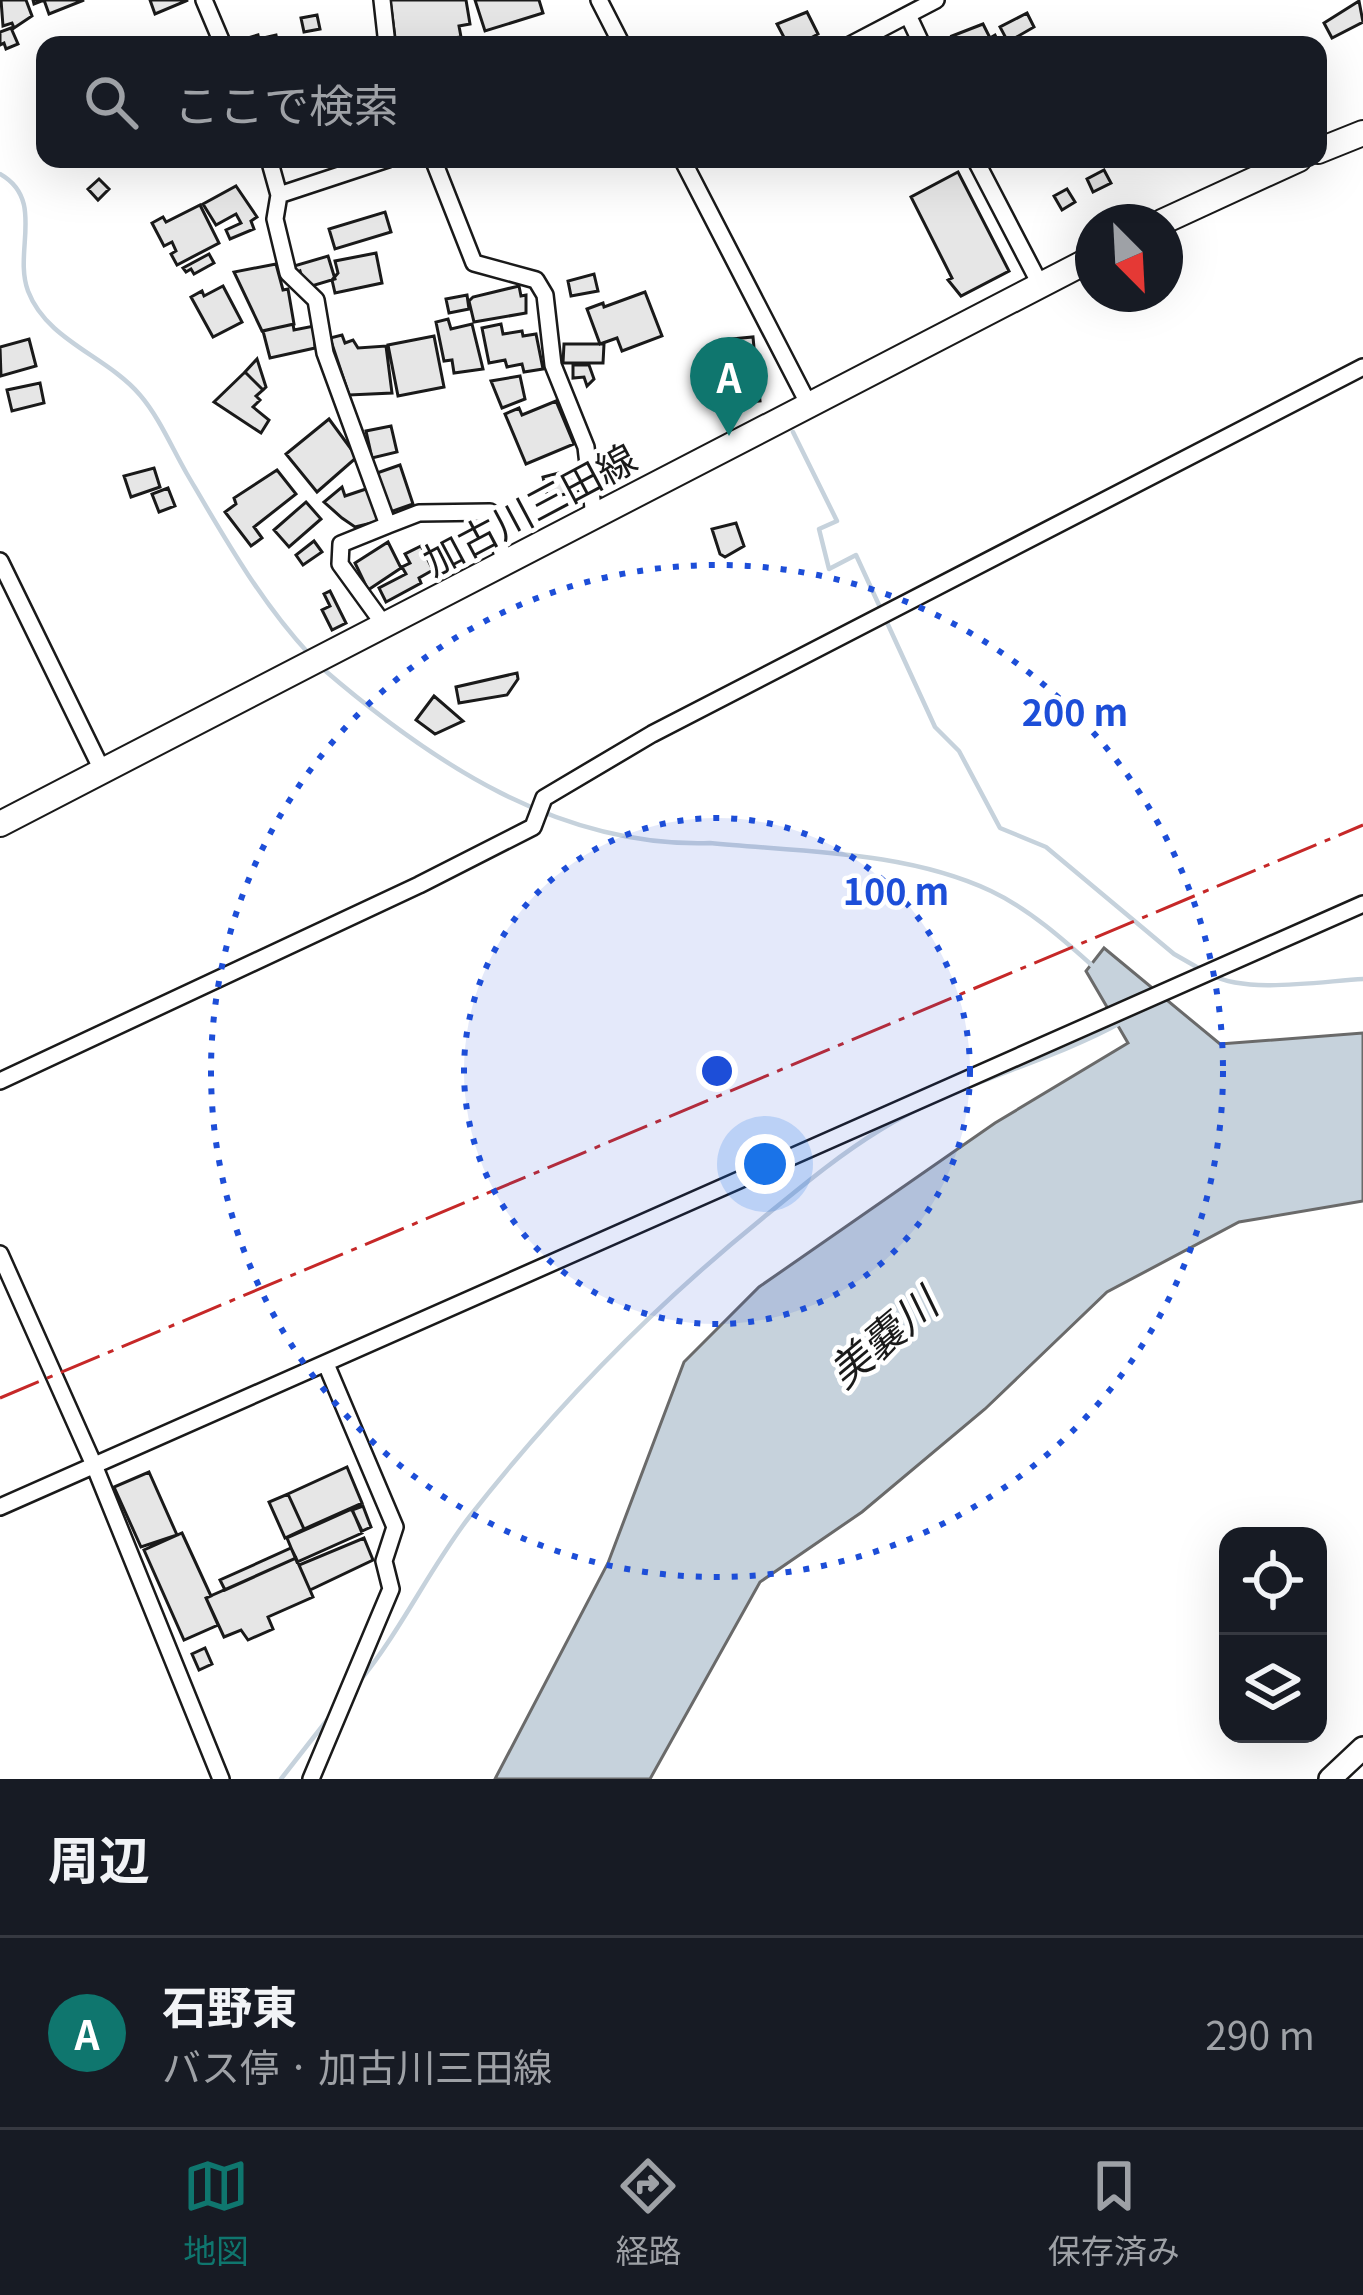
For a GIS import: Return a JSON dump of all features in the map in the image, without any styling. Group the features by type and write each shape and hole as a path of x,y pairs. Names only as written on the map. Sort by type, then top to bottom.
{"main road":[{"path":"1327,147 1363,133"},
{"path":"1183,212 1279,168"},
{"name":"加古川三田線","path":"0,824 1075,268"},
{"path":"1330,1779 1363,1748"}],"street":[{"path":"204,0 219,36"},
{"path":"382,0 386,36"},
{"path":"598,0 613,36"},
{"path":"867,36 936,0"},
{"path":"908,15 918,36"},
{"path":"271,168 279,195 275,219 288,273 316,300 325,353 388,525"},
{"path":"279,195 361,168"},
{"path":"437,168 474,263 536,280 545,295 553,364 586,447 594,517"},
{"path":"687,168 808,405"},
{"path":"980,168 1041,286"},
{"path":"0,1081 419,885 532,827 544,798 652,734 1363,367"},
{"path":"385,626 340,564 340,544 419,513 490,512 506,563"},
{"path":"0,561 104,774"},
{"path":"0,1508 1363,904"},
{"path":"0,1254 94,1465 221,1779"},
{"path":"311,1779 392,1589 384,1561 395,1527 326,1364"}],"water":[{"name":"美嚢川","path":"1104,948 1220,1044 1363,1033 1363,1201 1239,1222 1107,1292 985,1409 862,1512 760,1582 650,1779 495,1779 608,1563 684,1362 759,1287 995,1123 1128,1043 1086,971"}],"building":[{"path":"1,0 26,0 32,16 14,28 12,23 3,26"},
{"path":"44,0 84,0 49,14"},
{"path":"150,0 188,0 155,14"},
{"path":"390,0 466,0 470,24 459,26 461,36 395,36"},
{"path":"475,0 539,0 543,13 485,31"},
{"path":"1359,1 1363,22 1332,38 1324,23"},
{"path":"807,12 818,34 783,36 777,24"},
{"path":"1027,13 1034,27 1018,36 1005,36 1000,27"},
{"path":"317,15 320,29 304,32 301,18"},
{"path":"983,24 989,36 952,36"},
{"path":"11,28 18,44 6,49 4,43 0,45 0,32"},
{"path":"1104,170 1111,183 1093,192 1087,179"},
{"path":"958,172 1009,271 961,296 948,280 952,278 911,197"},
{"path":"99,179 109,189 98,200 88,189"},
{"path":"236,186 257,217 251,221 254,229 230,239 226,230 241,223 236,214 216,225 203,204"},
{"path":"1067,189 1075,202 1062,210 1054,196"},
{"path":"200,205 219,243 177,265 172,242 164,246 152,223 163,217 166,222"},
{"path":"385,212 391,232 335,249 329,229"},
{"path":"376,253 382,283 335,293 335,261"},
{"path":"209,254 214,263 194,274 183,268"},
{"path":"328,256 335,279 305,288 294,266"},
{"path":"276,264 283,290 288,289 294,324 262,331 234,272"},
{"path":"594,274 598,291 571,296 568,281"},
{"path":"223,286 242,322 213,337 191,297"},
{"path":"519,286 521,296 526,295 526,313 474,322 469,301 473,297"},
{"path":"645,292 662,336 622,351 617,338 600,344 587,309"},
{"path":"467,295 469,309 449,313 446,299"},
{"path":"448,319 451,329 472,324 483,369 454,373 452,360 444,361 436,322"},
{"path":"293,324 294,330 314,326 315,348 270,358 263,331"},
{"path":"501,324 503,334 536,334 543,369 524,372 522,364 489,363 482,328"},
{"path":"342,335 345,343 353,340 358,348 386,346 392,393 349,395 330,338"},
{"path":"434,336 444,387 398,396 388,345"},
{"path":"753,337 756,369 727,371 726,360 720,361 720,340"},
{"path":"29,339 36,366 1,376 0,347"},
{"path":"564,344 604,344 603,363 563,363"},
{"path":"257,359 266,387 263,390 245,372"},
{"path":"573,365 589,365 594,379 587,386 584,377 573,378"},
{"path":"757,371 760,401 741,403 738,373"},
{"path":"245,372 263,390 253,407 269,420 261,433 214,402"},
{"path":"520,376 525,399 502,408 491,381"},
{"path":"40,383 44,403 12,411 7,390"},
{"path":"556,401 574,444 526,464 505,414 519,408 522,415"},
{"path":"329,419 357,457 317,492 286,454"},
{"path":"391,426 397,452 372,458 366,431"},
{"path":"400,465 413,504 390,512 377,473"},
{"path":"154,468 160,487 131,497 124,476"},
{"path":"574,469 579,491 548,498 543,477"},
{"path":"277,470 296,494 254,527 262,538 251,546 225,512 236,504 234,498"},
{"path":"342,487 345,496 369,488 380,521 355,527 324,502"},
{"path":"168,488 175,506 159,512 152,494"},
{"path":"306,502 321,519 289,547 274,530"},
{"path":"736,523 744,546 725,557 712,529"},
{"path":"314,541 322,552 303,565 296,555"},
{"path":"388,542 401,568 368,590 355,563"},
{"path":"421,546 433,570 419,578 421,583 386,602 379,588 406,574 402,567 410,563 405,554"},
{"path":"330,591 346,623 332,630 322,610 330,606 324,594"},
{"path":"517,673 507,695 459,703 456,687"},
{"path":"434,696 463,721 435,734 416,720"},
{"path":"347,1467 362,1503 304,1529 288,1494"},
{"path":"149,1472 177,1535 141,1547 114,1487"},
{"path":"288,1494 304,1529 285,1538 269,1502"},
{"path":"363,1506 371,1527 362,1531 352,1510"},
{"path":"352,1509 362,1533 297,1562 287,1538"},
{"path":"182,1533 211,1596 206,1598 218,1625 184,1640 144,1550"},
{"path":"364,1538 373,1560 310,1590 299,1565"},
{"path":"291,1548 296,1558 225,1590 220,1580"},
{"path":"296,1558 313,1597 268,1617 273,1629 248,1640 241,1630 224,1637 206,1598"},
{"path":"205,1648 212,1664 199,1670 192,1654"}],"waterway":[{"path":"0,174 22,198 24,276 37,308 63,336 126,381 147,404 244,568 310,655"},
{"path":"793,432 837,521 819,529 829,569 856,555 935,727 959,751 1000,828 1046,847 1174,954 1202,970"},
{"path":"322,668 453,766 550,815 654,841 817,852 924,868 1005,898 1095,968"},
{"path":"1212,975 1265,985 1363,979"},
{"path":"358,1683 455,1536 503,1475 608,1358 723,1251 880,1130 939,1099 1122,1022"},
{"path":"281,1779 331,1715"}],"power":[{"path":"0,1398 1363,825"}],"place":[{"name":"石野東","path":"729,436"}]}
